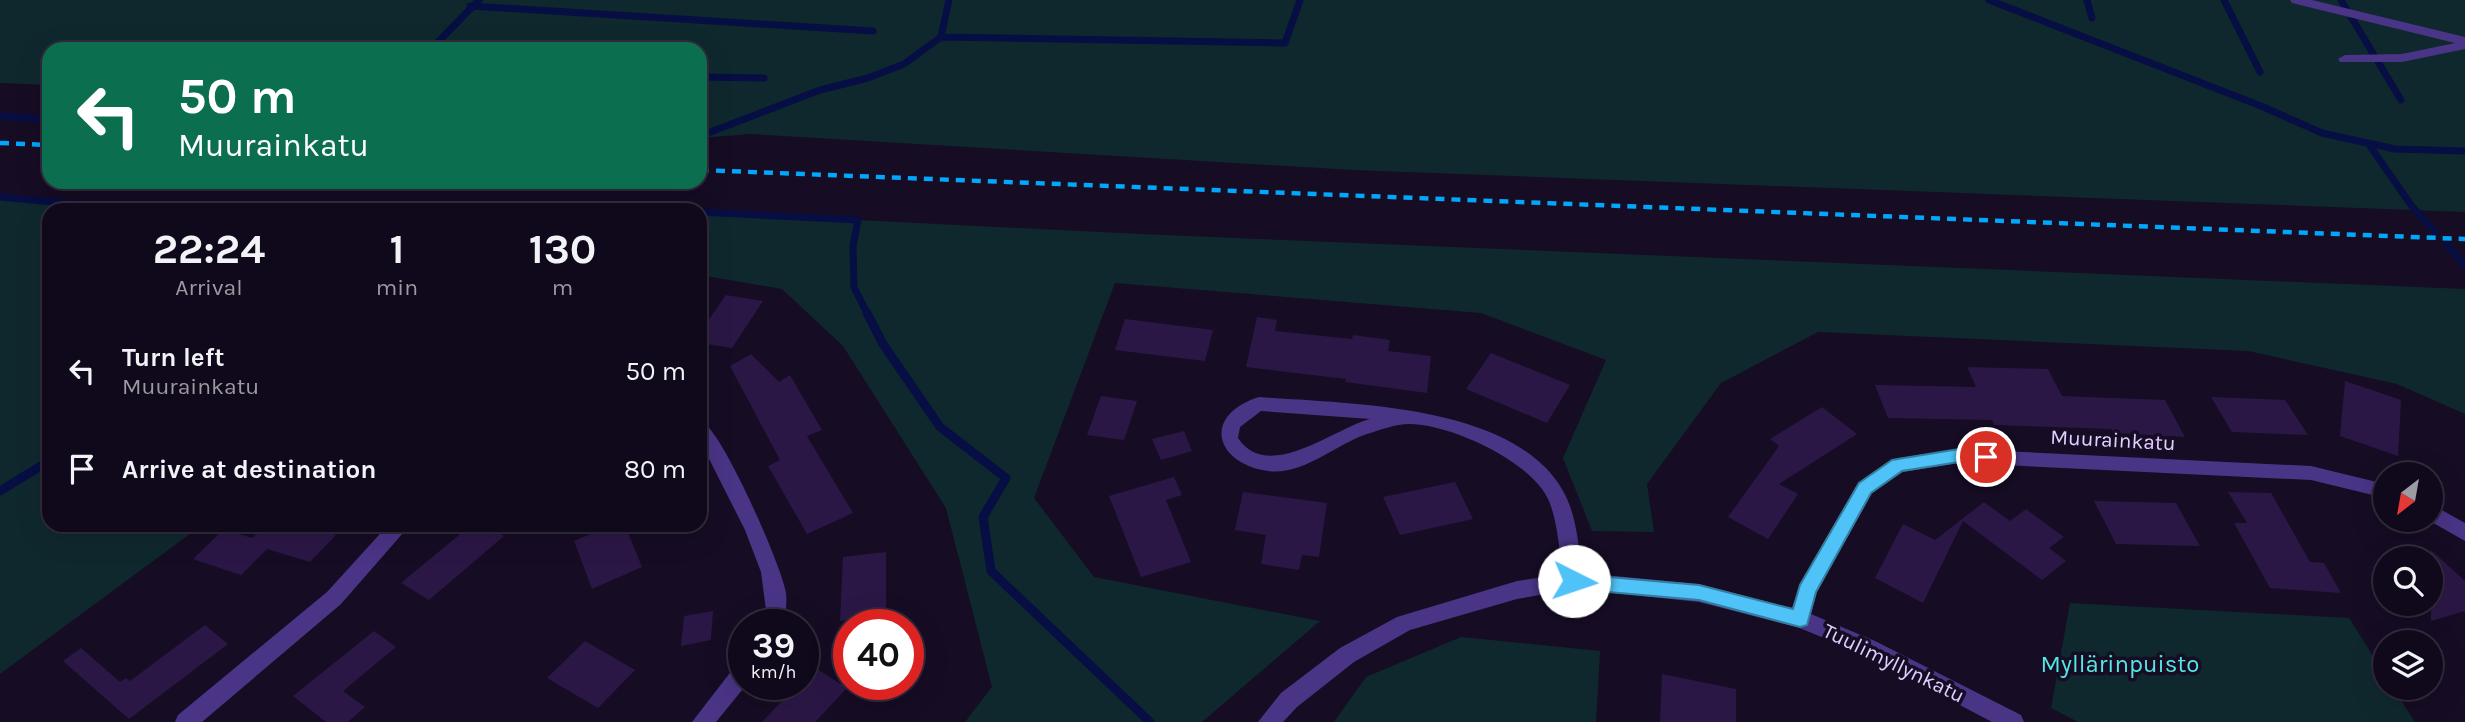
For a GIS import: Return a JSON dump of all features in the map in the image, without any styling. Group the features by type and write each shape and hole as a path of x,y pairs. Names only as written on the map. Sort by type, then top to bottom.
{"street":[{"path":"2297,0 2465,43"},
{"path":"2345,59 2402,58 2465,43"},
{"path":"1405,418 1355,430 1292,462 1269,464 1242,455 1231,443 1229,429 1233,419 1241,411 1259,404 1405,418 1438,422 1485,435 1527,459 1556,494 1574,581"},
{"path":"707,440 761,543 773,579 774,609"},
{"name":"Muurainkatu","path":"1800,619 1807,591 1865,488 1898,465 1959,456 2311,473 2373,488"},
{"path":"2443,519 2465,533"},
{"path":"186,722 334,598 394,532"},
{"name":"Tuulimyllynkatu","path":"1269,722 1289,700 1347,655 1404,623 1517,590 1574,581 1699,593 1800,619 1868,647 2012,722"},
{"path":"703,722 728,692"}],"green space":[{"path":"0,0 2465,0 2465,212 1353,170 750,134 707,137 707,42 42,42 42,85 0,83"},
{"path":"0,197 64,203 42,203 42,532 193,532 0,674"},
{"path":"707,209 778,213 776,216 1140,234 2465,289 2465,414 2397,384 2248,351 1818,332 1721,383 1647,484 1654,532 1592,531 1563,458 1606,360 1481,313 1115,283 1034,498 1094,577 1320,621 1202,722 965,722 992,687 946,508 843,346 782,289 707,276"},
{"name":"Myllärinpuisto","path":"2070,603 2349,618 2373,656 2373,700 2401,700 2415,722 2078,722 2051,708"},
{"path":"1461,637 1600,651 1596,722 1334,722 1366,677"}],"building":[{"path":"726,295 763,301 732,348 707,344 707,322"},
{"path":"1257,317 1277,320 1275,331 1390,340 1388,351 1431,356 1427,393 1345,382 1346,379 1246,367"},
{"path":"1125,319 1213,330 1205,361 1115,350"},
{"path":"1491,353 1570,385 1547,423 1466,389"},
{"path":"751,354 779,382 790,375 822,430 807,436 853,513 807,534 768,466 780,460 730,366"},
{"path":"1967,367 2048,369 2062,396 2165,400 2185,437 2114,433 2111,429 1994,425 1992,420 1888,418 1875,385 1976,387"},
{"path":"2345,381 2401,400 2398,456 2340,436"},
{"path":"1101,396 1137,401 1124,440 1087,435"},
{"path":"2211,397 2285,400 2308,435 2232,432"},
{"path":"1822,407 1857,434 1779,484 1798,494 1768,539 1728,517 1779,446 1770,439"},
{"path":"1184,431 1192,451 1161,460 1152,439"},
{"path":"1174,477 1182,495 1166,500 1191,562 1141,577 1109,496"},
{"path":"1455,482 1473,519 1400,535 1383,497"},
{"path":"1243,492 1327,503 1319,557 1302,555 1299,570 1261,564 1266,535 1235,530"},
{"path":"2228,492 2271,493 2310,562 2324,563 2341,593 2270,588 2234,523 2247,523"},
{"path":"2094,501 2176,503 2200,546 2116,544"},
{"path":"1984,502 2010,521 2026,509 2064,537 2049,548 2066,561 2042,580 1963,521 1923,603 1875,578 1903,524 1935,540"},
{"path":"221,532 233,532 252,538 258,532 326,532 336,535 310,562 267,549 241,575 193,559"},
{"path":"463,532 497,532 504,536 429,600 401,583"},
{"path":"595,532 628,532 642,567 592,589 574,541"},
{"path":"886,552 886,609 841,609 843,557"},
{"path":"2443,561 2465,581 2465,611 2431,621 2431,616 2443,616"},
{"path":"713,611 711,640 681,646 684,616"},
{"path":"205,625 228,644 129,719 63,661 81,648 120,682 126,678 130,681"},
{"path":"374,631 396,647 343,691 365,707 348,722 326,722 293,696"},
{"path":"585,641 635,670 598,708 547,678"},
{"path":"819,670 833,679 833,700 836,700 815,722 762,722 783,700 819,700"},
{"path":"1662,674 1736,689 1736,722 1660,722"}],"waterway":[{"path":"473,6 479,0"},
{"path":"941,37 949,0"},
{"path":"941,37 1285,43 1300,0"},
{"path":"1989,0 2261,106 2322,133 2395,149 2465,151"},
{"path":"2087,0 2092,18"},
{"path":"2224,0 2260,72"},
{"path":"2341,0 2401,100"},
{"path":"438,42 473,6"},
{"path":"473,6 873,31"},
{"path":"707,133 820,90 868,78 904,64 941,37"},
{"path":"707,77 764,78"},
{"path":"0,116 42,119"},
{"path":"2370,146 2411,205 2436,233"},
{"path":"0,197 64,203"},
{"path":"707,212 858,220 853,246 854,287 867,313"},
{"path":"2447,245 2465,266"},
{"path":"867,313 883,344 940,427 1006,478 983,517 991,571 1150,722"},
{"path":"0,491 42,465"}],"railway":[{"path":"0,143 42,145"},
{"path":"707,170 2465,239"}],"route":[{"path":"1574,581 1699,593 1800,619 1807,591 1865,488 1898,465 1959,456 1986,457"}]}
